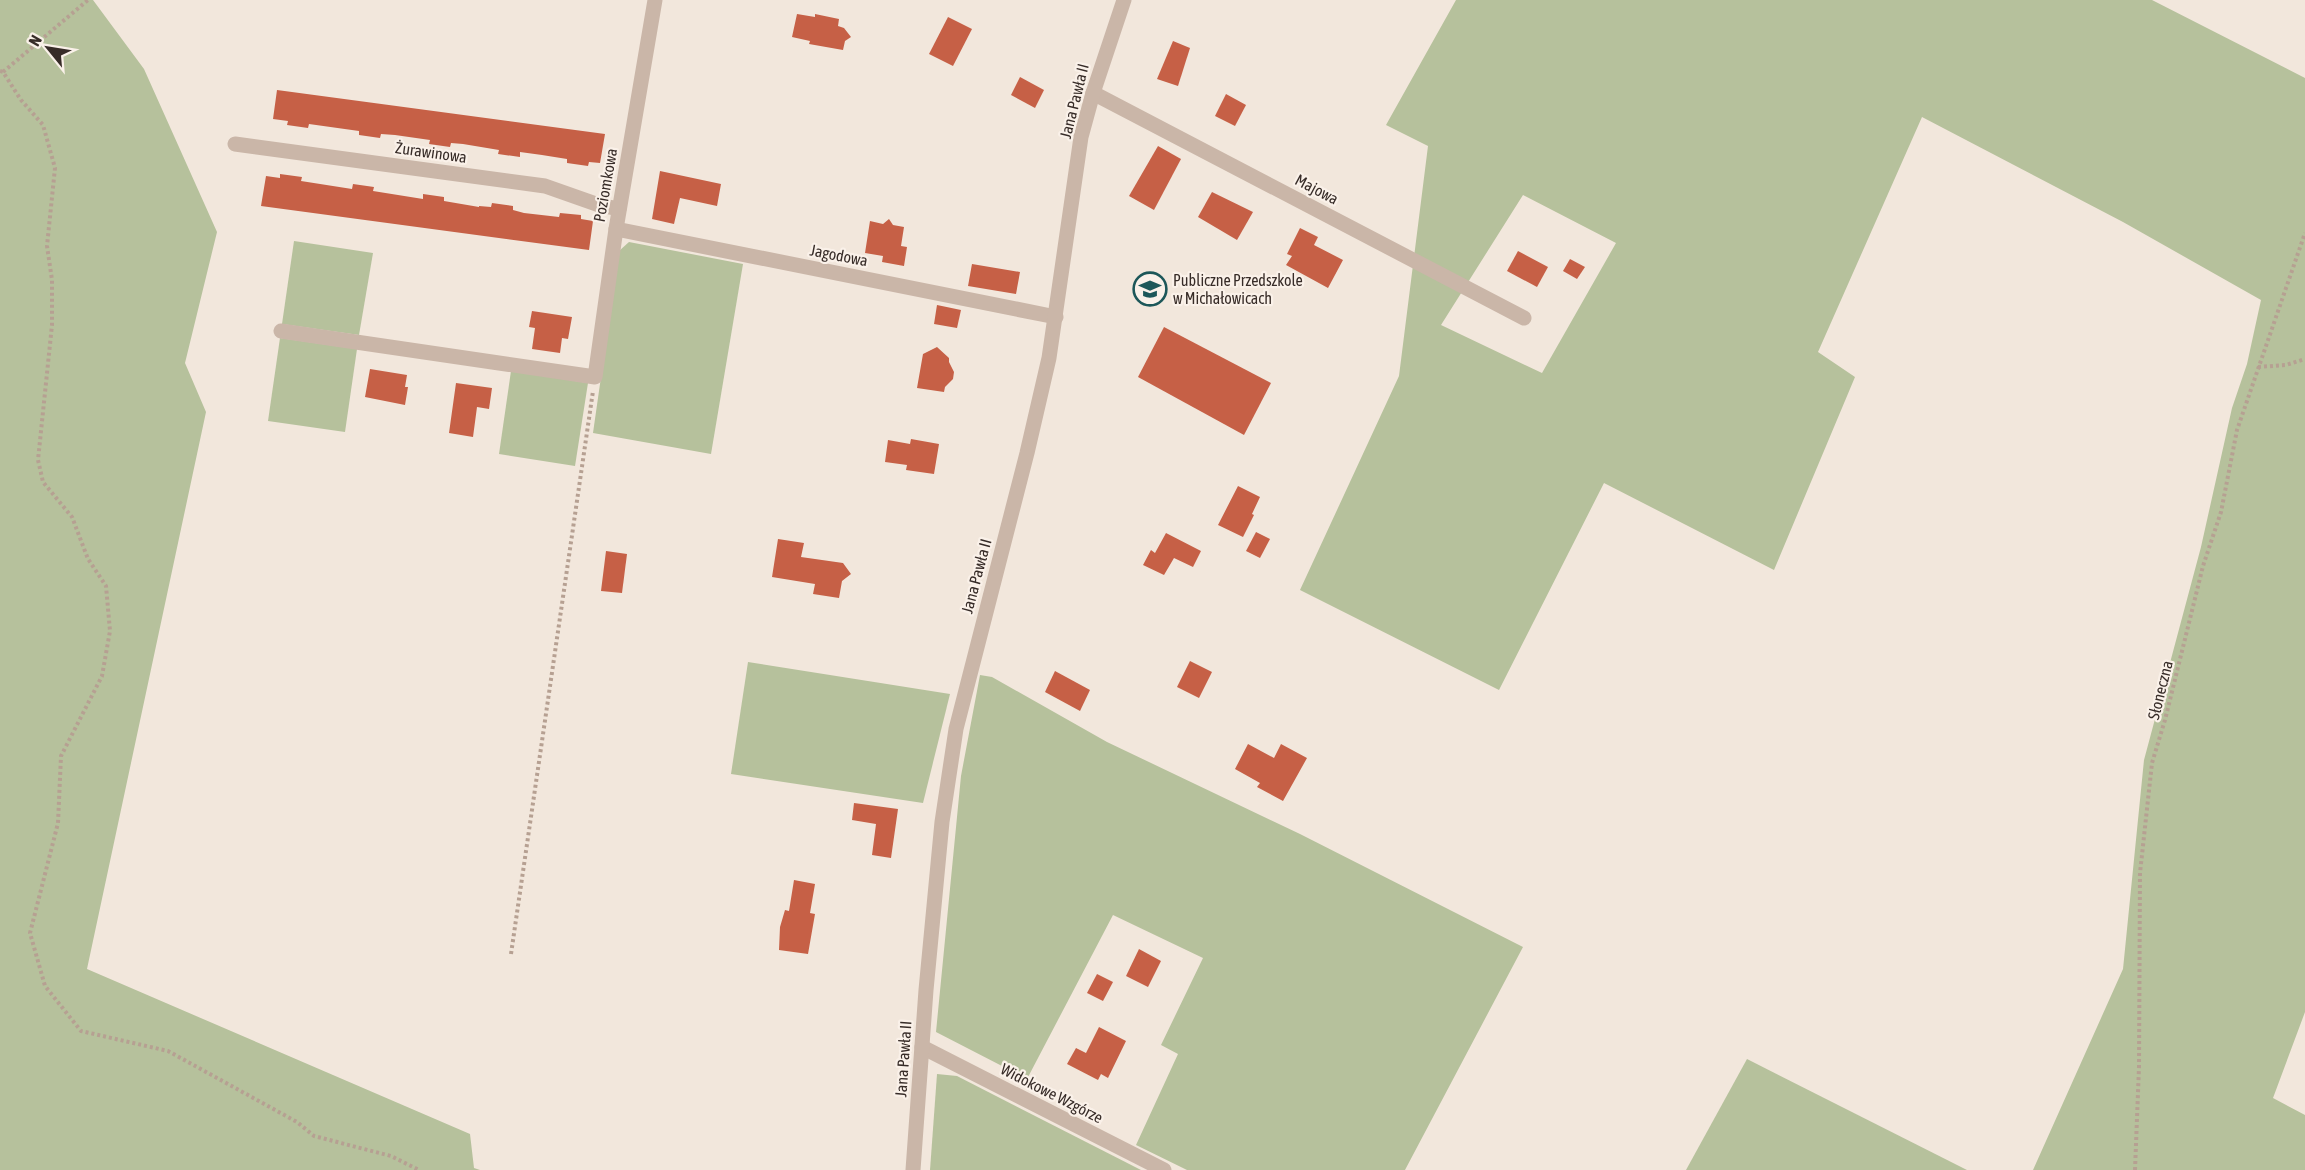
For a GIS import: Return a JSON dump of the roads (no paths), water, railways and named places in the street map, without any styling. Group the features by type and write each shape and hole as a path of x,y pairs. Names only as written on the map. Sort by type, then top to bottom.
{"street":[{"name":"Poziomkowa","path":"281,331 595,377 619,209 655,0"},
{"name":"Jana Pawła II","path":"913,1170 926,990 941,834 956,729 1049,358 1082,137 1093,93 1124,0"},
{"name":"Majowa","path":"1093,93 1524,318"},
{"name":"Żurawinowa","path":"235,144 545,186 599,205 619,209"},
{"name":"Jagodowa","path":"616,229 1056,317"},
{"name":"Widokowe Wzgórze","path":"922,1047 1164,1170"}],"place":[{"name":"Publiczne Przedszkole w Michałowicach","path":"1150,289"}]}
